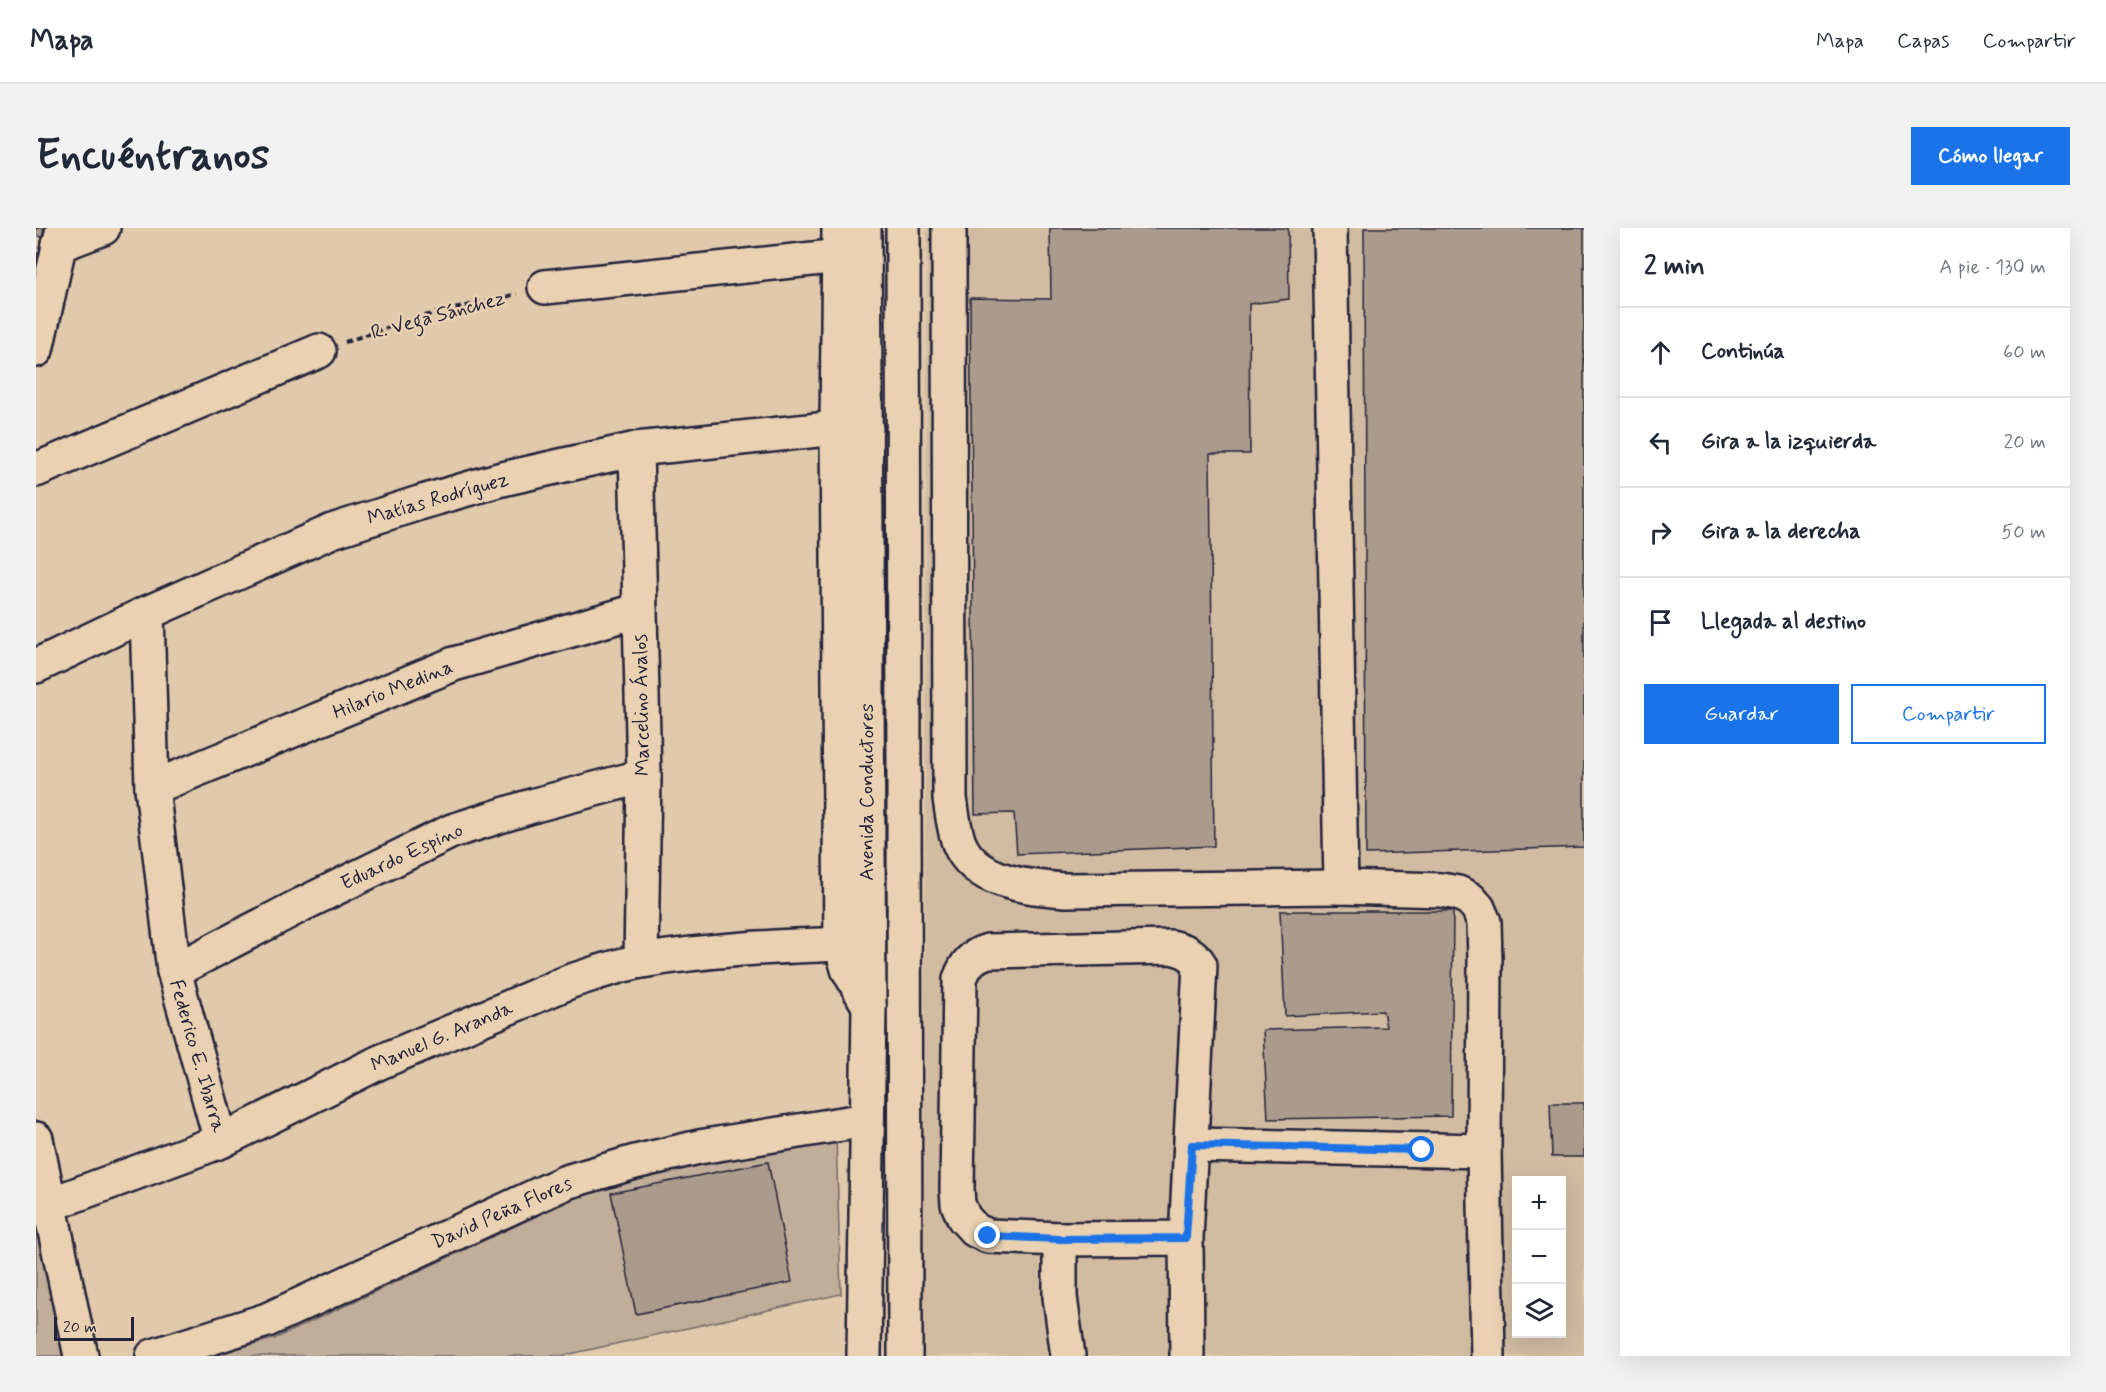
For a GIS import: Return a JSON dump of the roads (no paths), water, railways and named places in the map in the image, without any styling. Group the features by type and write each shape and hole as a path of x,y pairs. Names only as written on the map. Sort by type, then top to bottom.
{"street":[{"path":"36,350 61,236 103,228"},
{"name":"Avenida Conductores","path":"903,228 905,1356"},
{"path":"949,228 950,798 953,823 960,845 971,862 991,875 1022,886 1064,890 1341,887 1441,890 1470,898 1478,908 1484,922 1484,1151 1488,1356"},
{"path":"1330,228 1341,887"},
{"path":"545,287 852,242"},
{"name":"Avenida Conductores","path":"852,242 854,943 869,1006 864,1356"},
{"path":"36,470 319,351"},
{"name":"Matías Rodríguez","path":"36,666 147,613 332,531 418,503 498,480 636,448 851,428"},
{"name":"Marcelino Ávalos","path":"636,448 644,776 641,961"},
{"name":"Hilario Medina","path":"152,788 454,664 640,610"},
{"path":"147,613 152,788"},
{"name":"Eduardo Espino","path":"174,971 301,905 452,831 534,805 644,776"},
{"name":"Federico E. Ibarra","path":"152,788 174,971 221,1141"},
{"name":"Manuel G. Aranda","path":"44,1205 221,1141 390,1058 571,981 641,961 745,947 854,943"},
{"path":"1186,1238 1060,1239 988,1236 975,1230 964,1218 958,1204 957,1157 960,979 969,961 976,955 988,951 1171,946 1196,957 1200,965 1186,1238 1187,1356"},
{"name":"David Peña Flores","path":"153,1356 267,1320 566,1182 699,1147 867,1120"},
{"path":"36,1139 44,1205 81,1356"},
{"path":"1192,1145 1484,1151"},
{"path":"1060,1239 1060,1297 1068,1356"}]}
